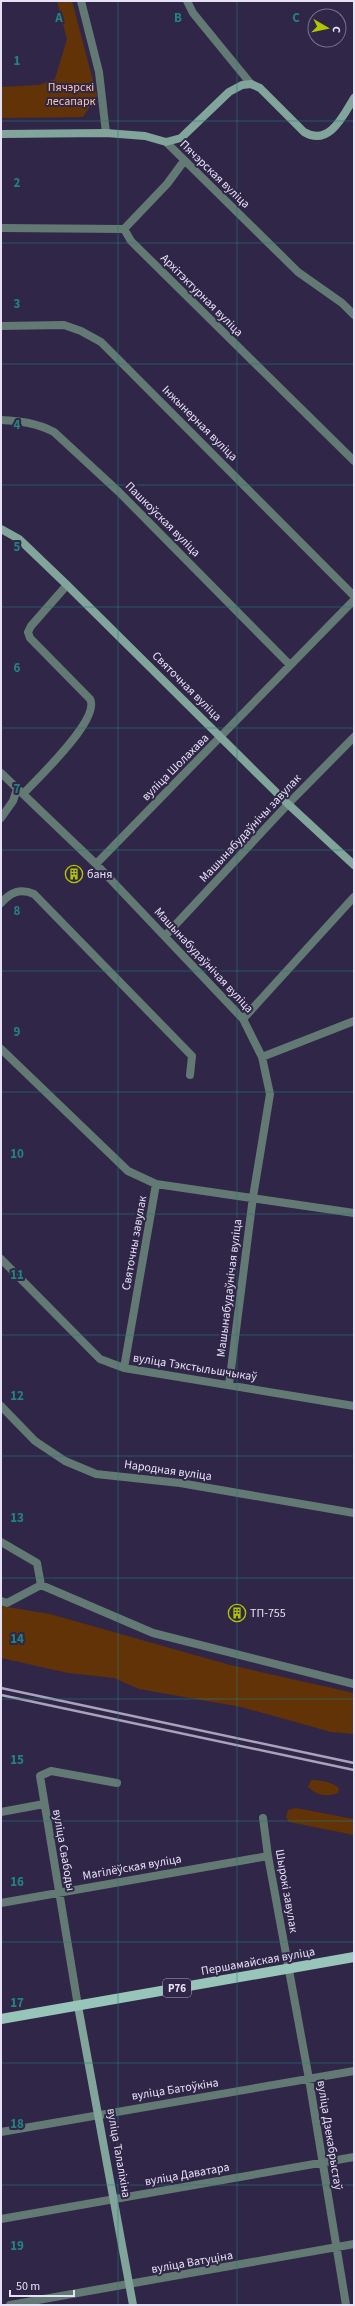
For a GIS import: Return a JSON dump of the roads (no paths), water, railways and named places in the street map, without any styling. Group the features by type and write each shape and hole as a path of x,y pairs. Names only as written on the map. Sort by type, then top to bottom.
{"main road":[{"name":"Першамайская вуліца","path":"1,2019 354,1957"}],"street":[{"path":"81,1 99,72 106,133"},
{"path":"187,1 193,13 252,84 260,88 310,136 320,137 329,133 337,125 354,98"},
{"path":"166,142 181,138 229,92 242,85 252,84"},
{"name":"Пячэрская вуліца","path":"1,134 106,133 145,136 166,142 298,272 342,303 354,315"},
{"path":"1,228 124,229 167,184 184,161"},
{"name":"Архітэктурная вуліца","path":"124,229 131,241 354,461"},
{"name":"Інжынерная вуліца","path":"1,326 64,325 81,330 101,342 354,596"},
{"name":"Пашкоўская вуліца","path":"1,420 28,422 42,426 54,432 119,492 290,665"},
{"name":"Святочная вуліца","path":"1,529 19,539 288,804 354,865"},
{"path":"1,818 20,791 81,731 91,713 92,704 90,699 30,638 28,632 30,626 67,585"},
{"name":"вуліца Шолахава","path":"96,864 354,600"},
{"name":"Машынабудаўнічы завулак","path":"165,936 288,804 354,737"},
{"name":"Машынабудаўнічая вуліца","path":"1,772 96,864 243,1019 262,1057 270,1094 253,1197 230,1385"},
{"path":"1,903 14,892 24,890 34,894 192,1056 190,1075"},
{"path":"243,1019 354,897"},
{"path":"262,1057 354,1021"},
{"name":"Святочны завулак","path":"1,1049 128,1171 156,1184 124,1368"},
{"path":"156,1184 354,1213"},
{"name":"вуліца Тэкстыльшчыкаў","path":"1,1260 100,1359 124,1368 354,1406"},
{"name":"Народная вуліца","path":"1,1406 35,1441 66,1461 96,1474 180,1483 354,1513"},
{"path":"1,1542 37,1563 41,1585"},
{"path":"1,1601 7,1602 41,1585 153,1633 354,1684"},
{"name":"вуліца Свабоды","path":"78,2006 40,1776 51,1771 118,1782"},
{"path":"1,1812 44,1804"},
{"name":"Шырокі завулак","path":"263,1818 268,1856 289,1969"},
{"name":"Магілёўская вуліца","path":"1,1903 268,1856"},
{"name":"вуліца Дзекабрыстаў","path":"289,1969 309,2079 346,2305"},
{"name":"вуліца Талаліхіна","path":"78,2006 100,2114 133,2305"},
{"name":"вуліца Батоўкіна","path":"1,2132 354,2071"},
{"name":"вуліца Даватара","path":"1,2219 354,2157"},
{"name":"вуліца Ватуціна","path":"10,2305 130,2285 354,2244"}],"railway":[{"path":"1,1688 354,1763"},
{"path":"1,1695 354,1770"}],"place":[{"name":"баня","path":"74,874"},
{"name":"ТП-755","path":"237,1613"}],"park label":[{"name":"Пячэрскі лесапарк","path":"71,94"}]}
